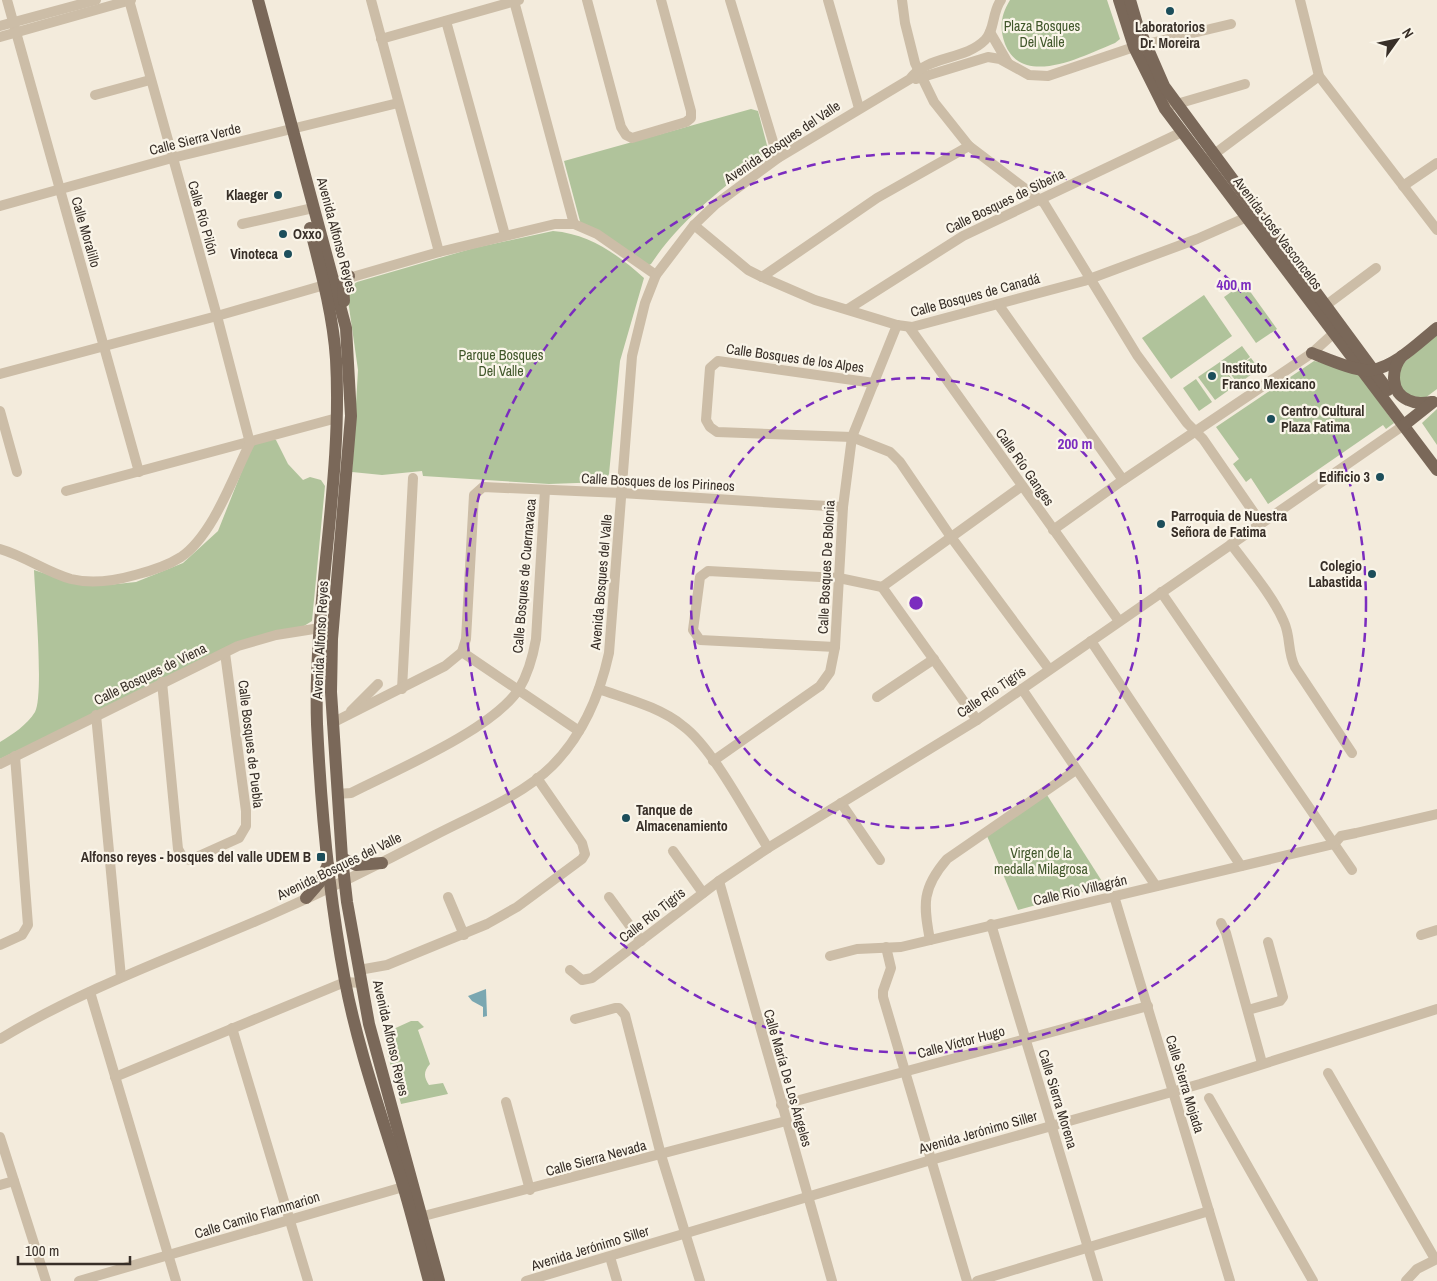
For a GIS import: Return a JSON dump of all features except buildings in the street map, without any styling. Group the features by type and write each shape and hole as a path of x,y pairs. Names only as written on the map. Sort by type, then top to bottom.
{"main road":[{"name":"Avenida Alfonso Reyes","path":"251,0 329,282 346,328 351,416 332,640 338,721 337,794 342,858 369,1024 408,1186 439,1281"},
{"name":"Avenida Alfonso Reyes","path":"258,0 288,129"},
{"name":"Avenida José Vasconcelos","path":"1119,0 1140,46 1157,72 1182,132 1209,158 1247,217 1322,308 1334,333 1368,370"},
{"name":"Avenida José Vasconcelos","path":"1130,0 1140,46"},
{"name":"Avenida José Vasconcelos","path":"1170,106 1407,423 1437,470"},
{"path":"346,328 343,287 349,276"},
{"name":"Avenida Alfonso Reyes","path":"329,282 336,358 337,418 316,687 317,726 328,864 346,982 372,1086 408,1186"},
{"path":"1435,401 1410,401 1399,392 1395,383 1394,372 1398,361 1404,354 1437,328"},
{"path":"1312,353 1368,370 1404,354"},
{"path":"1407,423 1435,401"},
{"name":"Avenida José Vasconcelos","path":"1407,423 1437,458"},
{"path":"342,858 356,865 382,863"},
{"path":"306,898 319,883 328,864"},
{"name":"Avenida Alfonso Reyes","path":"417,1218 429,1281"}],"street":[{"name":"Calle Moralillo","path":"7,0 139,472"},
{"path":"0,37 14,27 96,0"},
{"path":"371,0 439,252"},
{"path":"587,0 621,127 628,137 636,138 686,122 691,118 661,0"},
{"path":"730,0 778,158"},
{"path":"828,0 859,108"},
{"path":"902,0 905,23 917,69 934,102 969,146 1040,199 1137,355 1195,432 1203,438 1261,523"},
{"path":"917,69 972,49 987,38 994,14 1001,0"},
{"path":"1300,0 1319,76 1437,230"},
{"path":"0,26 14,27 129,1"},
{"name":"Calle Río Pilón","path":"129,1 217,316 250,443"},
{"path":"381,39 517,1 574,224"},
{"path":"446,22 506,235"},
{"name":"Avenida Bosques del Valle","path":"910,79 922,79 981,58 994,57 1029,75 1048,76 1140,46 1231,24"},
{"path":"990,32 1008,63"},
{"name":"Avenida Bosques del Valle","path":"0,1039 35,1018 121,977 345,882 510,796 538,778 561,756 579,731 599,689 611,641 632,356 645,303 656,275 694,224 716,204 778,158 910,79 917,69"},
{"path":"1209,158 1319,76"},
{"path":"95,95 150,80"},
{"path":"1170,106 1245,84"},
{"name":"Calle Sierra Verde","path":"0,206 60,191 172,158 398,103"},
{"name":"Calle Bosques de Siberia","path":"848,309 948,244 1182,132"},
{"path":"762,277 877,198 969,146"},
{"path":"1403,186 1437,164"},
{"path":"242,224 309,209"},
{"name":"Calle Bosques de Canadá","path":"694,224 741,264 762,277 815,300 909,327 1090,278 1198,239 1247,217"},
{"path":"0,374 217,316 349,276 555,224 574,224 597,234 656,275"},
{"path":"1322,308 1376,268"},
{"path":"998,304 1123,480"},
{"name":"Calle Bosques De Bolonia","path":"713,761 820,686 830,672 835,647 843,507 852,437 897,325"},
{"name":"Calle Río Ganges","path":"909,327 1120,621"},
{"path":"1053,530 1123,480 1312,353 1334,333"},
{"name":"Calle Bosques de los Alpes","path":"852,437 714,430 706,420 710,368 714,362 722,360 874,383"},
{"path":"0,411 17,472"},
{"path":"66,491 250,443 337,418"},
{"name":"Calle Río Tigris","path":"570,970 582,980 592,978 719,881 768,848 977,720 1407,423"},
{"path":"852,437 895,456 951,538 1049,669"},
{"path":"0,549 17,554 54,573 84,582 120,579 167,564 190,550 205,531 250,443"},
{"path":"402,689 413,478"},
{"path":"882,587 1022,486"},
{"name":"Calle Bosques de los Pirineos","path":"462,652 466,639 474,495 483,487 621,493 843,507"},
{"name":"Calle Bosques de Cuernavaca","path":"337,794 351,793 468,733 495,713 519,689 533,654 536,639 545,490"},
{"path":"1231,544 1279,612 1286,626 1289,655 1295,668 1352,753"},
{"path":"835,647 703,641 697,638 693,630 699,581 704,572 839,578 882,587 977,720"},
{"path":"1161,592 1352,870"},
{"name":"Calle Bosques de Viena","path":"0,764 162,682 226,652 276,635 320,628"},
{"path":"1091,641 1242,866"},
{"name":"Calle Bosques de Puebla","path":"162,682 178,849 183,858 190,860 239,838 246,826 246,811 226,652"},
{"path":"338,721 444,666 462,652 579,731"},
{"path":"877,697 934,659"},
{"path":"338,721 378,684"},
{"path":"599,689 645,706 684,726 697,739 713,761 768,848"},
{"path":"1022,689 1156,886"},
{"path":"96,715 121,977"},
{"path":"0,945 22,935 28,925 15,756"},
{"path":"930,940 924,901 938,869 947,859 1076,770"},
{"path":"115,1076 464,935 517,907 582,859 585,854 582,843 538,778"},
{"path":"842,803 880,860"},
{"name":"Calle Río Villagrán","path":"830,956 857,949 901,947 991,924 1334,844 1345,834 1437,814"},
{"path":"673,851 703,893"},
{"name":"Calle María De Los Ángeles","path":"719,881 832,1281"},
{"name":"Calle Sierra Mojada","path":"1114,896 1230,1281"},
{"path":"448,897 464,935"},
{"path":"609,897 641,941"},
{"path":"1221,923 1226,934 1262,1063"},
{"name":"Calle Sierra Morena","path":"991,924 1098,1281"},
{"path":"1421,935 1437,930"},
{"path":"1248,1010 1280,1002 1283,997 1268,942"},
{"path":"886,947 891,968 883,991 883,997 967,1281"},
{"path":"90,992 176,1281"},
{"name":"Calle Víctor Hugo","path":"781,1105 1148,1006"},
{"path":"575,1019 615,1008 619,1008 624,1014 661,1155 700,1281"},
{"name":"Avenida Jerónimo Siller","path":"533,1280 931,1160 1173,1091 1437,1008"},
{"path":"232,1028 308,1281"},
{"path":"1328,1073 1436,1259 1417,1269 1406,1281"},
{"path":"1210,1098 1313,1281"},
{"path":"506,1102 530,1190"},
{"name":"Calle Sierra Nevada","path":"417,1218 530,1190 786,1121"},
{"path":"0,1137 46,1281"},
{"path":"0,1185 14,1181"},
{"name":"Calle Camilo Flammarion","path":"79,1281 408,1186"},
{"path":"977,1281 1209,1211"},
{"path":"610,1257 617,1281"}],"green space":[{"name":"Plaza Bosques Del Valle","path":"1010,0 1107,0 1120,39 1088,55 1056,65 1040,67 1026,65 1014,57 1003,38 1002,21"},
{"path":"751,109 758,111 768,149 767,153 690,217 676,231 651,264 647,266 581,225 564,161"},
{"name":"Parque Bosques Del Valle","path":"553,231 579,236 591,241 613,253 644,278 620,361 609,474 605,482 549,484 423,476 422,471 382,475 352,472 358,370 347,293 348,288 357,282 474,248"},
{"path":"1244,283 1277,329 1256,343 1224,297"},
{"path":"1204,295 1232,336 1171,379 1142,338"},
{"path":"1437,334 1437,389 1425,398 1405,395 1396,378 1397,369"},
{"path":"1242,346 1250,357 1243,363 1251,358 1259,369 1238,384 1221,361"},
{"path":"1314,361 1356,370 1394,423 1386,429 1383,425 1268,504 1251,478 1246,482 1233,464 1239,459 1216,427"},
{"path":"1220,362 1236,385 1215,400 1198,377"},
{"path":"1196,379 1212,402 1199,411 1183,388"},
{"path":"1437,409 1437,445 1422,423"},
{"path":"271,436 276,440 288,464 303,480 310,477 321,480 325,486 312,621 304,626 243,641 0,759 0,742 28,721 35,712 38,702 39,666 34,570 74,583 107,585 136,582 183,563 218,531 253,443"},
{"name":"Virgen de la medalla Milagrosa","path":"1047,795 1105,886 1018,910 987,836"},
{"path":"411,1021 418,1021 424,1027 418,1030 430,1064 425,1072 427,1082 429,1085 443,1083 448,1094 401,1104 386,1048 389,1031"}],"water":[{"path":"486,989 487,1016 483,1017 483,1007 472,1001 468,996"}],"place":[{"name":"Laboratorios Dr. Moreira","path":"1170,11"},
{"name":"Klaeger","path":"278,195"},
{"name":"Oxxo","path":"283,234"},
{"name":"Vinoteca","path":"288,254"},
{"name":"Instituto Franco Mexicano","path":"1212,376"},
{"name":"Centro Cultural Plaza Fatima","path":"1271,419"},
{"name":"Edificio 3","path":"1380,477"},
{"name":"Parroquia de Nuestra Señora de Fatima","path":"1161,524"},
{"name":"Colegio Labastida","path":"1372,574"},
{"name":"Tanque de Almacenamiento","path":"626,818"},
{"name":"Alfonso reyes - bosques del valle UDEM B","path":"321,857"}]}
